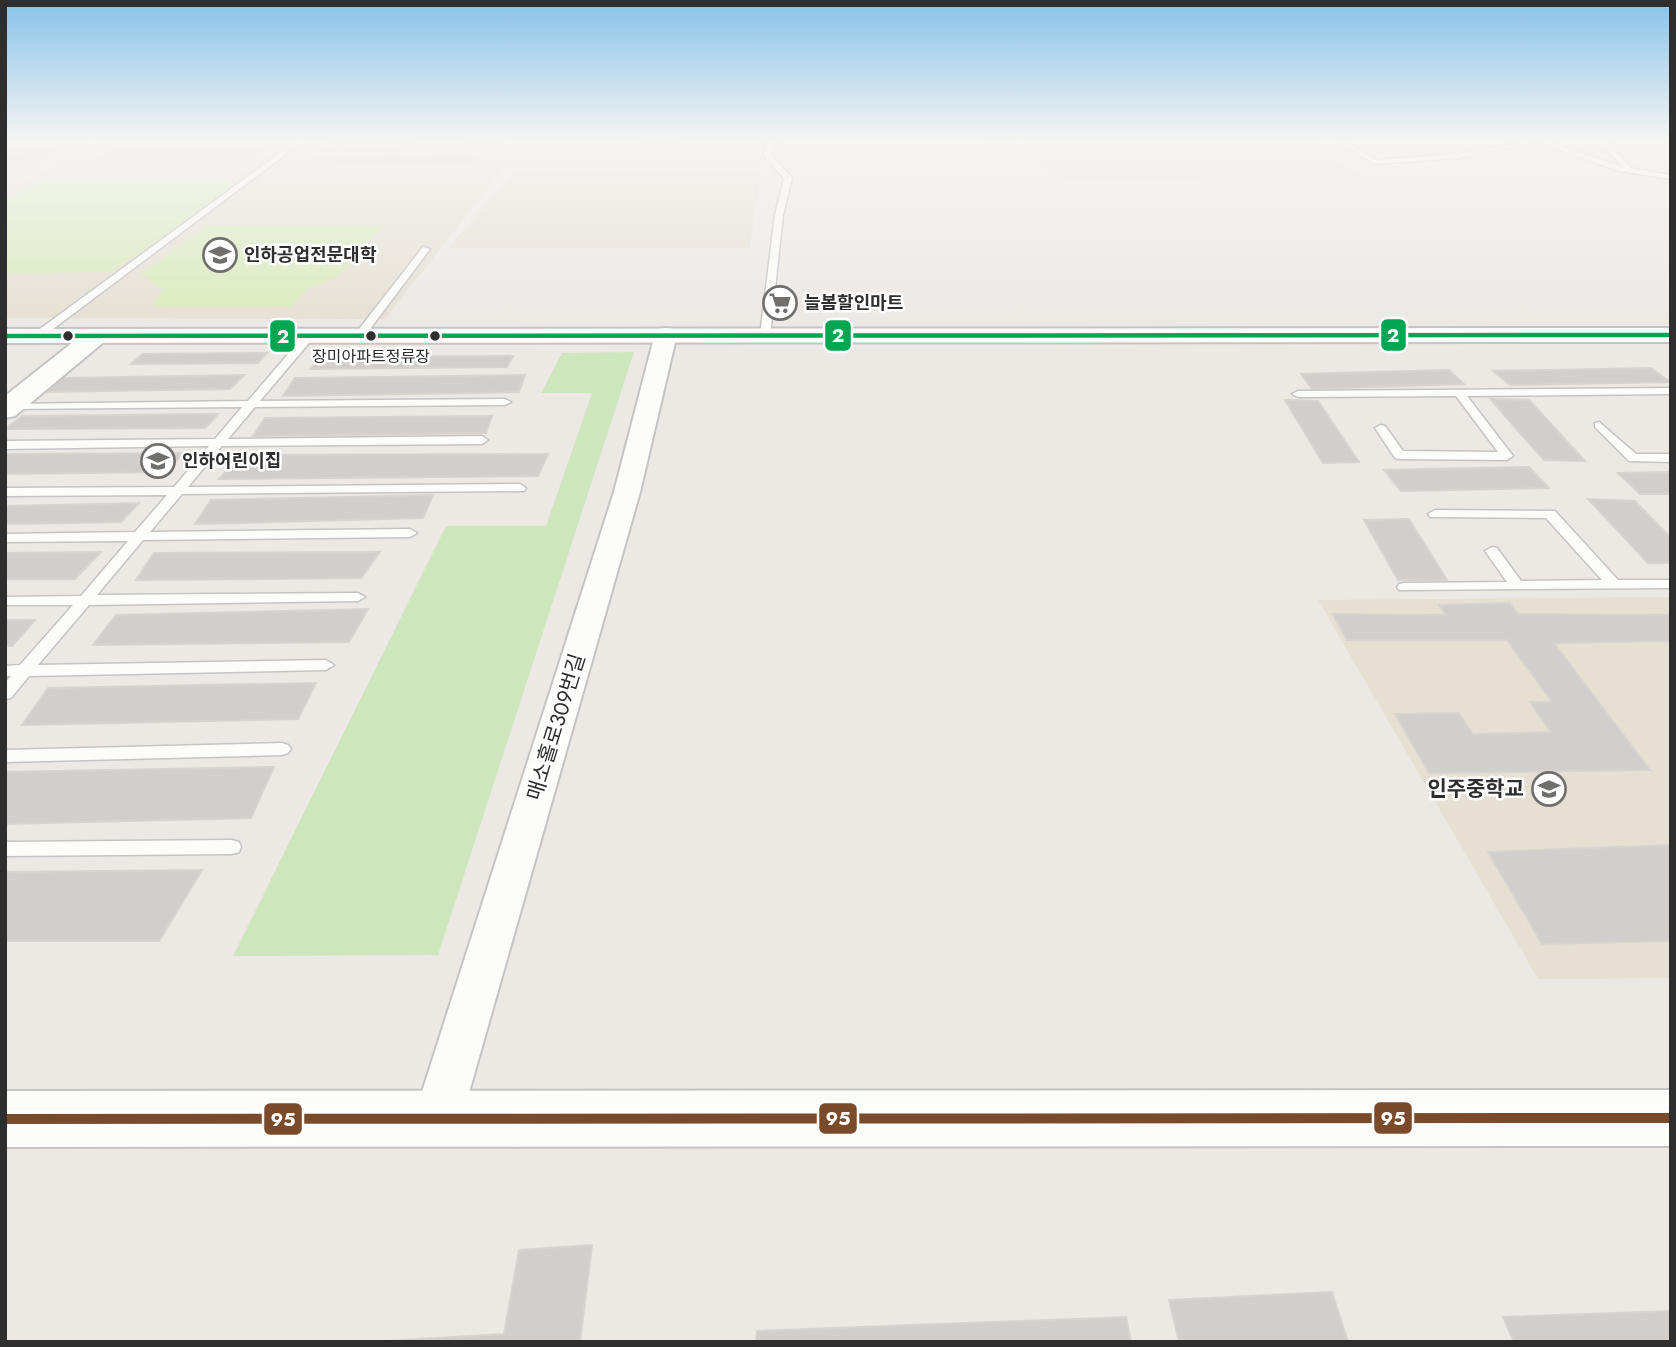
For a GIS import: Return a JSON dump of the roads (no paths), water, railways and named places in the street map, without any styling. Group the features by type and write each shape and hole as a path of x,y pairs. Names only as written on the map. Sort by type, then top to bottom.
{"main road":[{"path":"5,336 1671,335"},
{"path":"7,408 96,336"},
{"path":"5,1119 1671,1118"}],"street":[{"name":"매소홀로309번길","path":"438,1117 627,492 666,334"}],"lane":[{"path":"37,336 218,202"},
{"path":"765,334 779,215 783,202"},
{"path":"360,335 426,248"},
{"path":"5,694 310,335"},
{"path":"1381,428 1399,455 1507,456 1460,393"},
{"path":"1298,394 1669,393"},
{"path":"7,408 505,402"},
{"path":"1599,425 1633,458 1671,458"},
{"path":"5,445 482,440"},
{"path":"5,492 520,488"},
{"path":"1436,514 1550,514 1614,585"},
{"path":"5,538 410,533"},
{"path":"1492,551 1517,586"},
{"path":"1404,587 1671,584"},
{"path":"5,601 358,597"},
{"path":"5,671 326,665"},
{"path":"5,756 282,749"},
{"path":"5,849 232,847"}],"place":[{"name":"인하공업전문대학","path":"220,255"},
{"name":"늘봄할인마트","path":"780,303"},
{"name":"장미아파트정류장","path":"371,336"},
{"name":"인하어린이집","path":"158,461"},
{"name":"인주중학교","path":"1549,789"}]}
